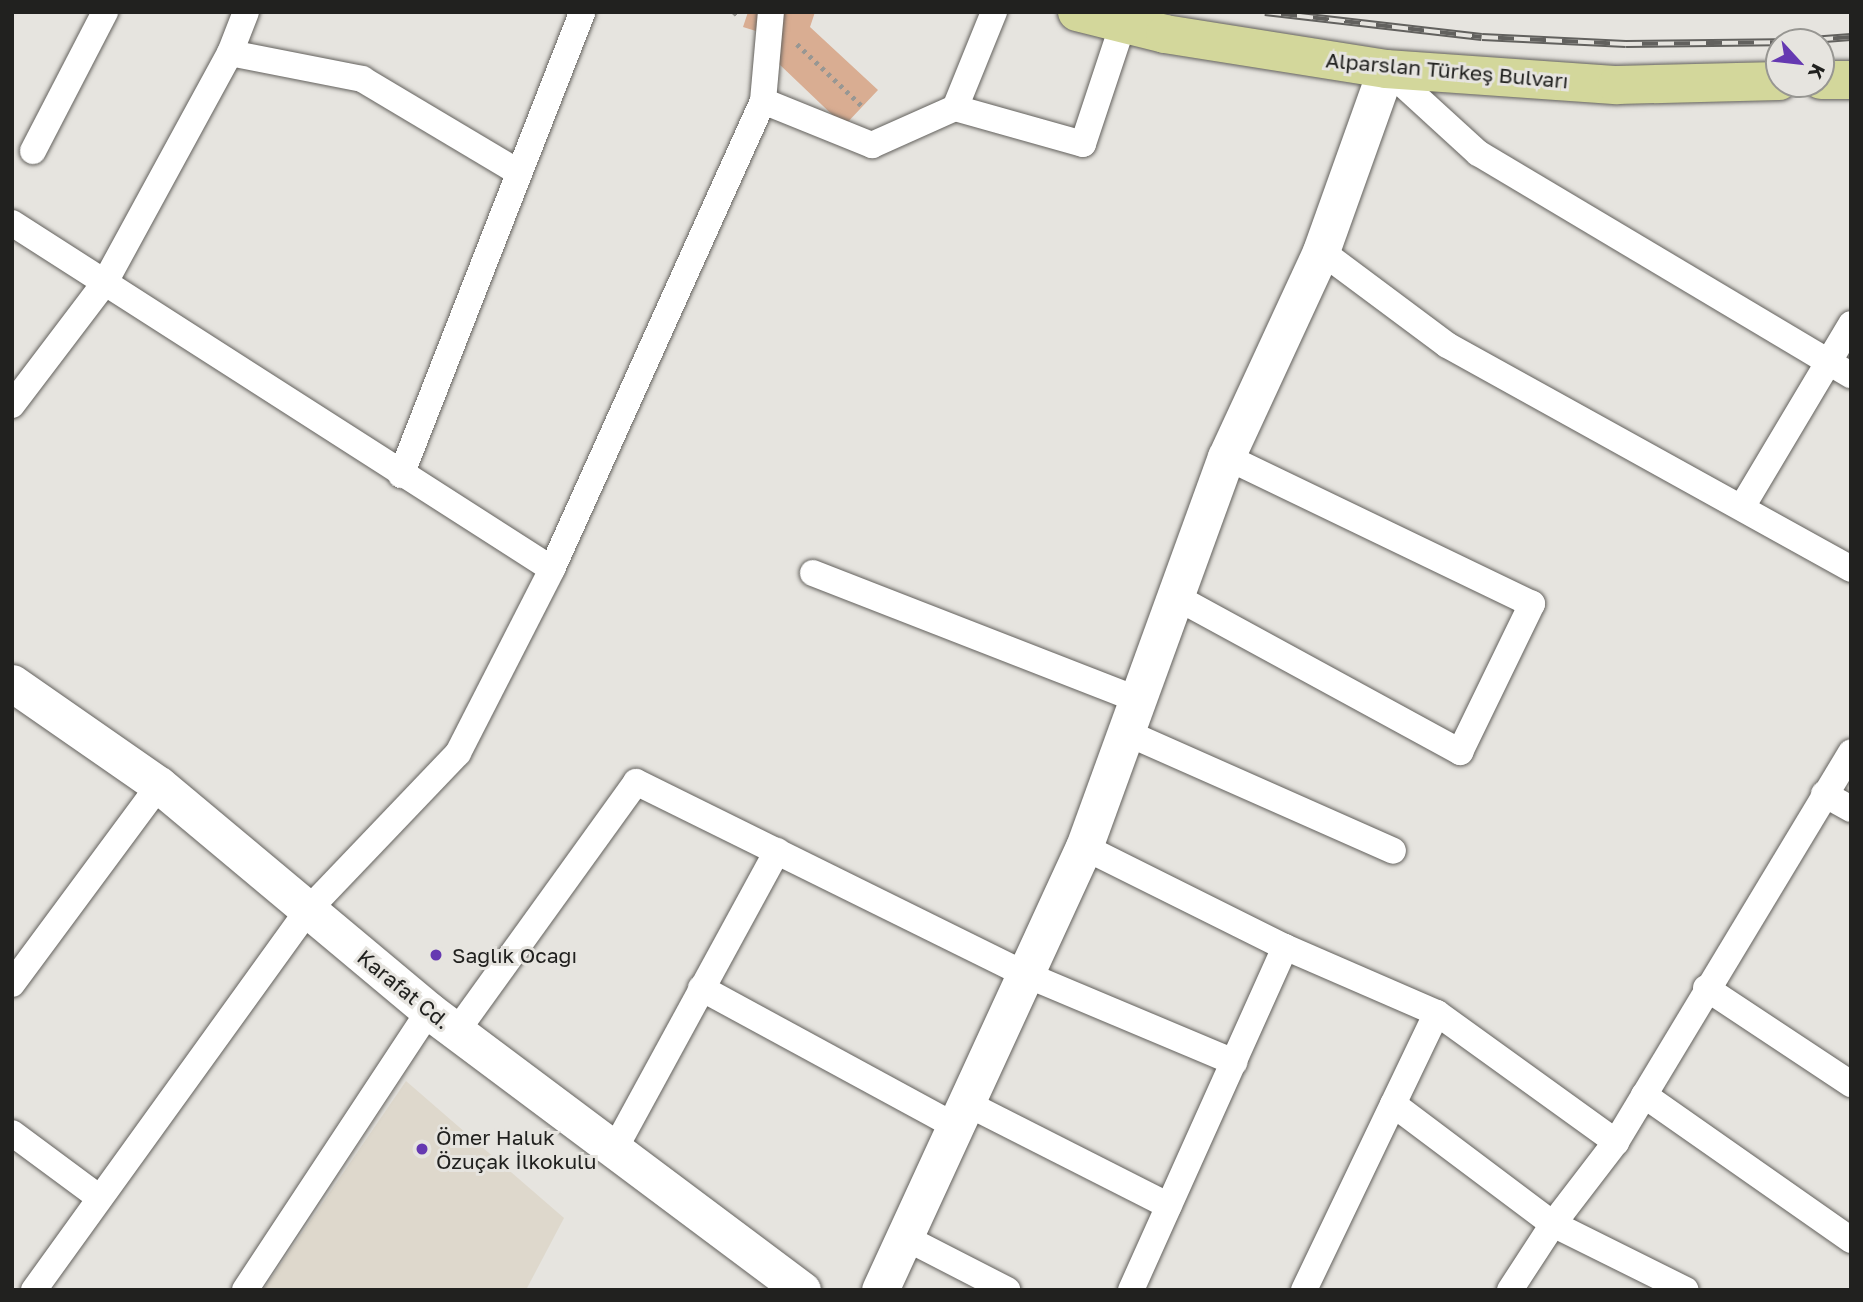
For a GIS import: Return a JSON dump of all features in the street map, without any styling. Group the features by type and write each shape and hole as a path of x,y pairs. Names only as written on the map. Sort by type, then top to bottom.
{"main road":[{"name":"Alparslan Türkeş Bulvarı","path":"1077,12 1124,24 1386,69 1617,85 1765,81"},
{"path":"880,1290 1084,847 1226,457 1321,251 1386,69"},
{"name":"Karafat Cd.","path":"17,697 159,785 442,1021 613,1152 802,1290"}],"street":[{"path":"33,151 105,12"},
{"path":"12,405 104,284 230,53 246,12"},
{"path":"401,475 582,12"},
{"path":"34,1290 308,910 458,753 552,569 763,101 771,12"},
{"path":"955,108 994,12"},
{"path":"763,101 872,145 955,108 1083,144 1124,24"},
{"path":"230,53 362,79 518,172"},
{"path":"1386,69 1478,153 1840,369"},
{"path":"12,223 401,475 552,569"},
{"path":"1321,251 1447,345 1851,569"},
{"path":"1742,507 1840,369 1851,324"},
{"path":"1176,597 1460,752 1532,604 1226,457"},
{"path":"813,573 1132,716 1393,851"},
{"path":"1510,1290 1553,1224 1616,1142 1706,988 1851,752"},
{"path":"245,1290 442,1021 636,782 1027,975 1234,1062"},
{"path":"12,984 159,785"},
{"path":"1824,794 1851,809"},
{"path":"1084,847 1285,947 1437,1013 1616,1142"},
{"path":"613,1152 777,851"},
{"path":"1131,1290 1285,947"},
{"path":"701,988 962,1115 1169,1206"},
{"path":"1706,988 1851,1084"},
{"path":"1304,1290 1437,1013"},
{"path":"1644,1095 1851,1240"},
{"path":"1393,1104 1553,1224 1686,1290"},
{"path":"12,1133 100,1198"},
{"path":"906,1238 1007,1290"}],"path":[{"path":"794,41 862,107"}],"shaded area":[{"name":"Ömer Haluk Özuçak İlkokulu","path":"406,1081 564,1218 526,1290 263,1290"}],"building":[{"path":"748,12 815,12 810,27 878,90 844,126 756,42 759,32 743,27"}],"railway":[{"path":"1265,12 1482,37 1626,44 1765,42"},
{"path":"1835,38 1851,37"}],"place":[{"name":"Saglık Ocagı","path":"436,955"},
{"name":"Ömer Haluk Özuçak İlkokulu","path":"422,1149"}]}
